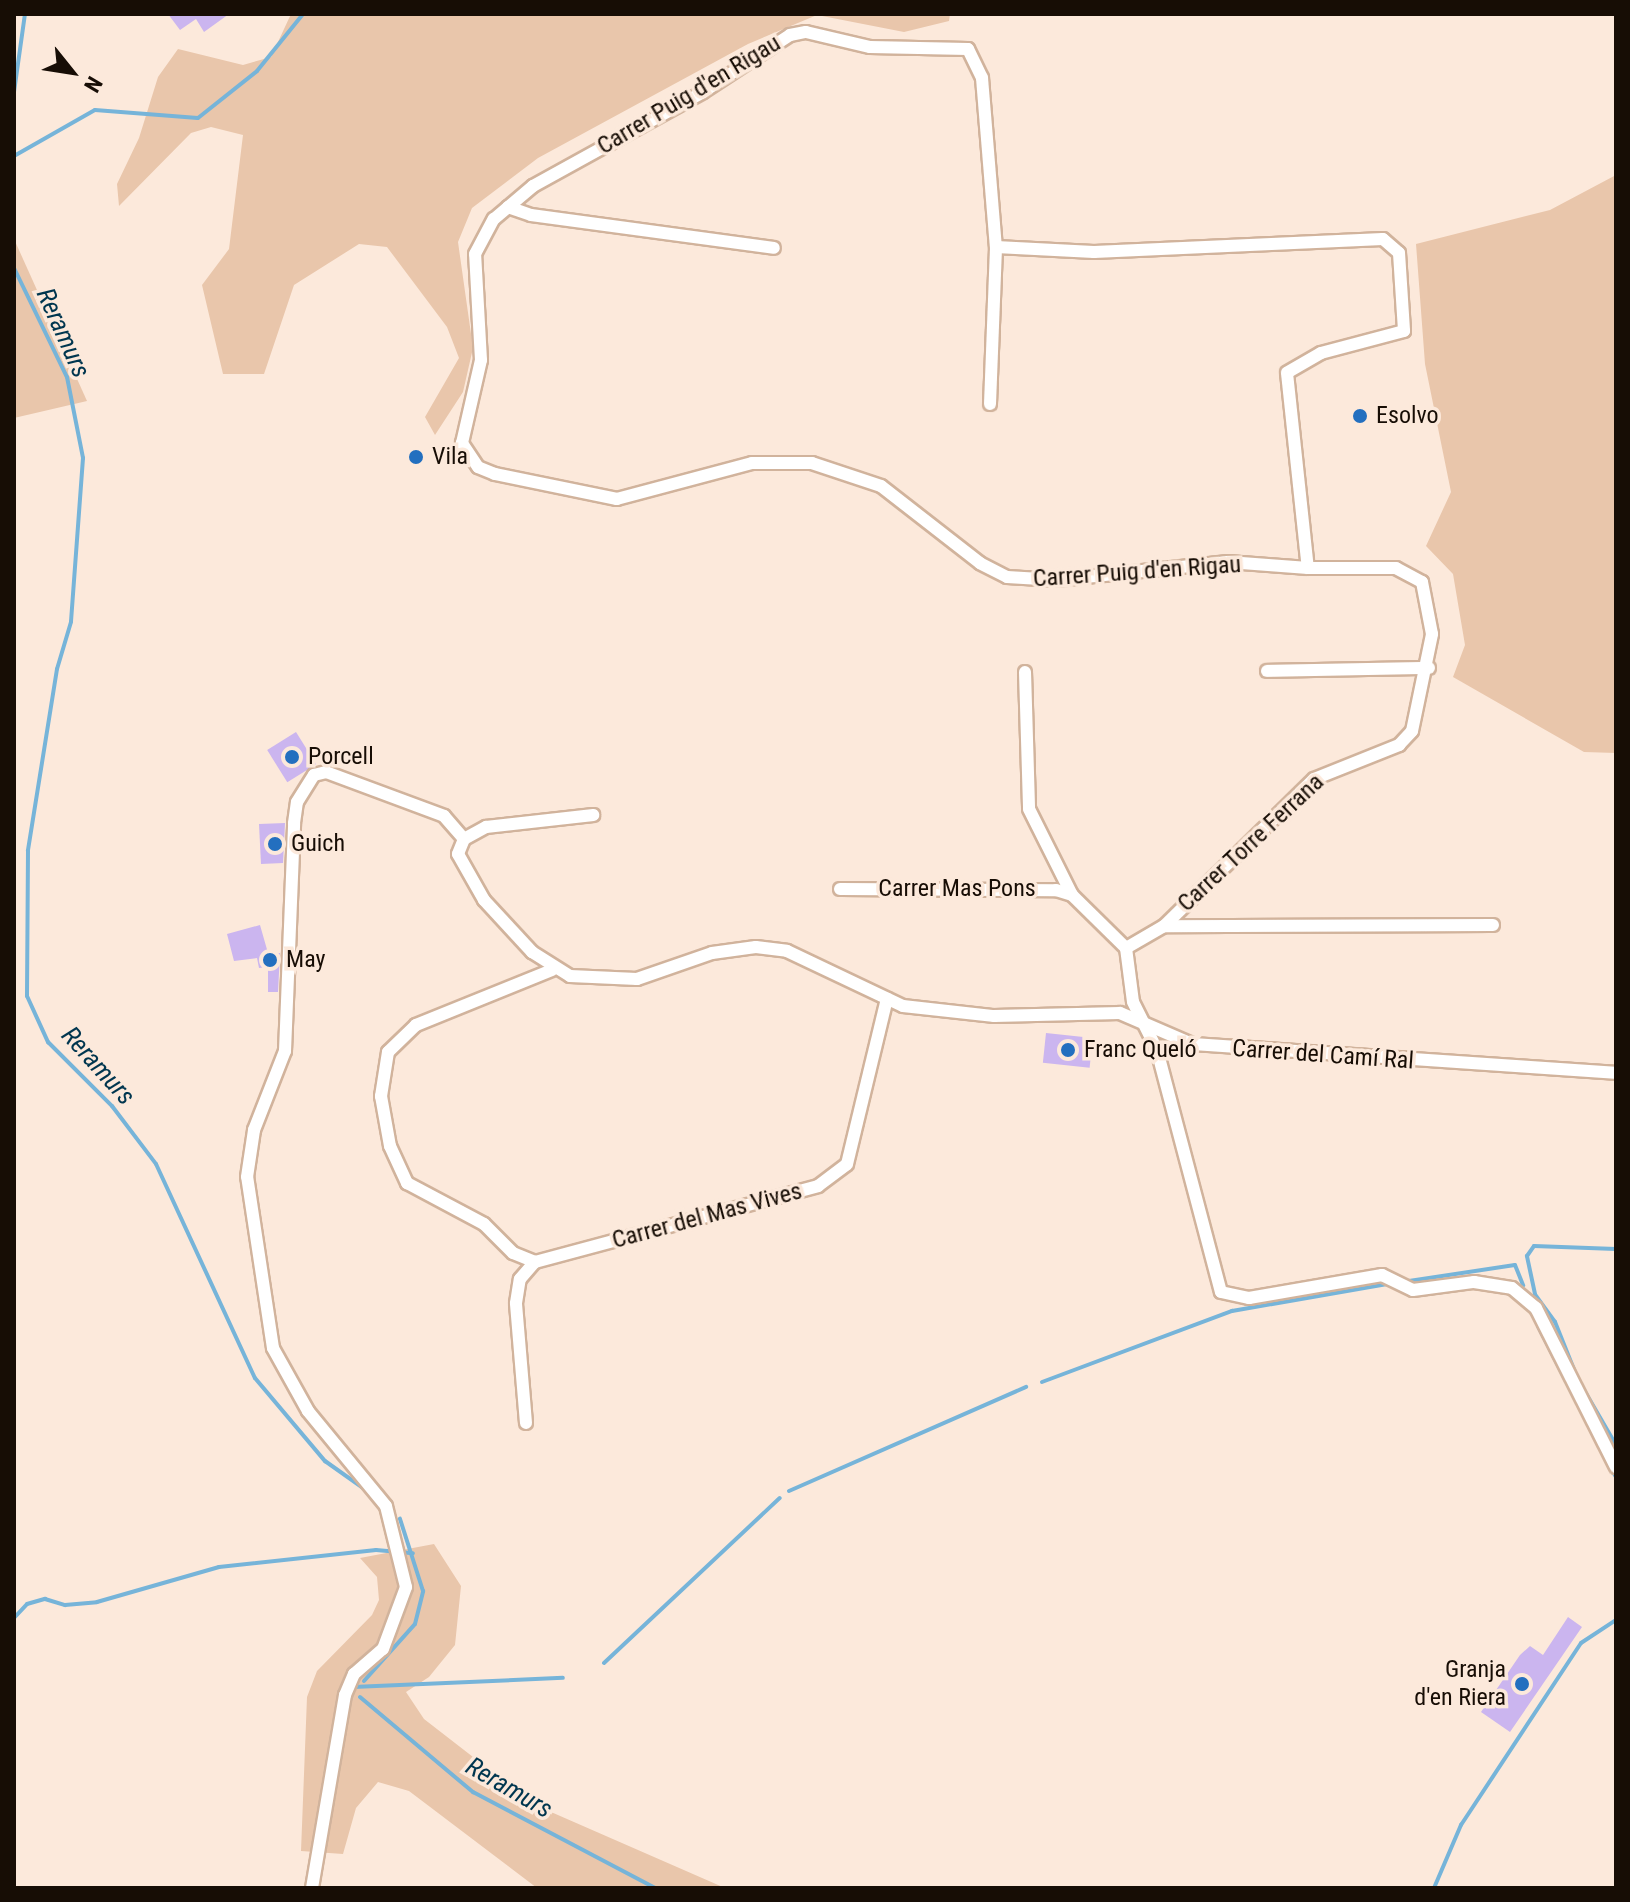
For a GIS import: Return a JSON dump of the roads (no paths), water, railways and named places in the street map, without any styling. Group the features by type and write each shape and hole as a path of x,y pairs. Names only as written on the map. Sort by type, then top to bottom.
{"street":[{"name":"Carrer Puig d'en Rigau","path":"990,404 996,247 975,54 957,46 870,47 806,32 769,45 703,92 533,186 494,219 475,254 481,360 462,431 467,455 495,474 617,499 752,463 812,463 881,486 980,563 1007,577 1057,580 1228,562 1308,568"},
{"path":"508,207 774,248"},
{"path":"996,247 1094,252 1383,239 1399,253 1404,331 1321,353 1287,373 1308,568"},
{"name":"Carrer Torre Ferrana","path":"1126,948 1164,926 1314,779 1399,745 1412,731 1429,668 1429,600 1422,582 1396,568 1308,568"},
{"path":"1267,671 1429,668"},
{"name":"Carrer Mas Pons","path":"1025,672 1029,809 1072,895 1126,948"},
{"path":"312,1888 331,1796 337,1720 354,1674 383,1649 402,1609 401,1561 393,1533 368,1478 308,1411 277,1359 264,1318 247,1177 254,1130 285,1051 297,802 304,785 326,772 352,787 431,809 464,839"},
{"path":"526,1423 516,1303 520,1279 535,1262 513,1253 484,1224 407,1183 390,1146 381,1096 388,1052 416,1025 552,970 484,900 458,854 464,839 486,827 593,815"},
{"name":"Carrer Mas Pons","path":"840,889 1056,890 1072,895"},
{"name":"Carrer Torre Ferrana","path":"1164,926 1493,925"},
{"name":"Carrer del Camí Ral","path":"552,970 637,979 712,953 756,947 787,951 887,999 949,1013 1120,1013 1192,1044 1279,1053 1616,1073"},
{"path":"1126,948 1133,1002 1157,1050 1221,1292 1249,1298 1382,1275 1413,1290 1474,1282 1512,1288 1536,1308 1616,1467"},
{"name":"Carrer del Mas Vives","path":"535,1262 827,1178 847,1164 887,999"}],"waterway":[{"name":"Reramurs","path":"14,92 25,14"},
{"path":"14,156 95,110 198,118 257,71 303,14"},
{"name":"Reramurs","path":"14,268 67,377 83,458 71,622 57,669 28,851 27,996 48,1042 112,1106 156,1164 255,1378 325,1461 370,1493"},
{"path":"1575,1372 1555,1322 1535,1294 1527,1256 1534,1246 1616,1249"},
{"path":"1409,1281 1515,1265 1523,1285"},
{"path":"1042,1382 1232,1311 1386,1284"},
{"path":"1538,1326 1599,1446"},
{"path":"1580,1383 1616,1445"},
{"path":"789,1491 1026,1387"},
{"path":"1611,1468 1616,1477"},
{"path":"604,1663 780,1498"},
{"name":"Reramurs","path":"364,1681 415,1624 423,1591 400,1519"},
{"path":"14,1618 27,1604 45,1599 65,1605 97,1602 219,1567 376,1550 413,1553"},
{"path":"1434,1888 1461,1825 1581,1643 1616,1620"},
{"path":"353,1687 563,1678"},
{"name":"Reramurs","path":"360,1697 473,1792 655,1888"}],"place":[{"name":"Esolvo","path":"1360,416"},
{"name":"Vila","path":"416,457"},
{"name":"Porcell","path":"292,757"},
{"name":"Guich","path":"275,844"},
{"name":"May","path":"270,960"},
{"name":"Franc Queló","path":"1068,1050"},
{"name":"Granja d'en Riera","path":"1522,1684"}]}
